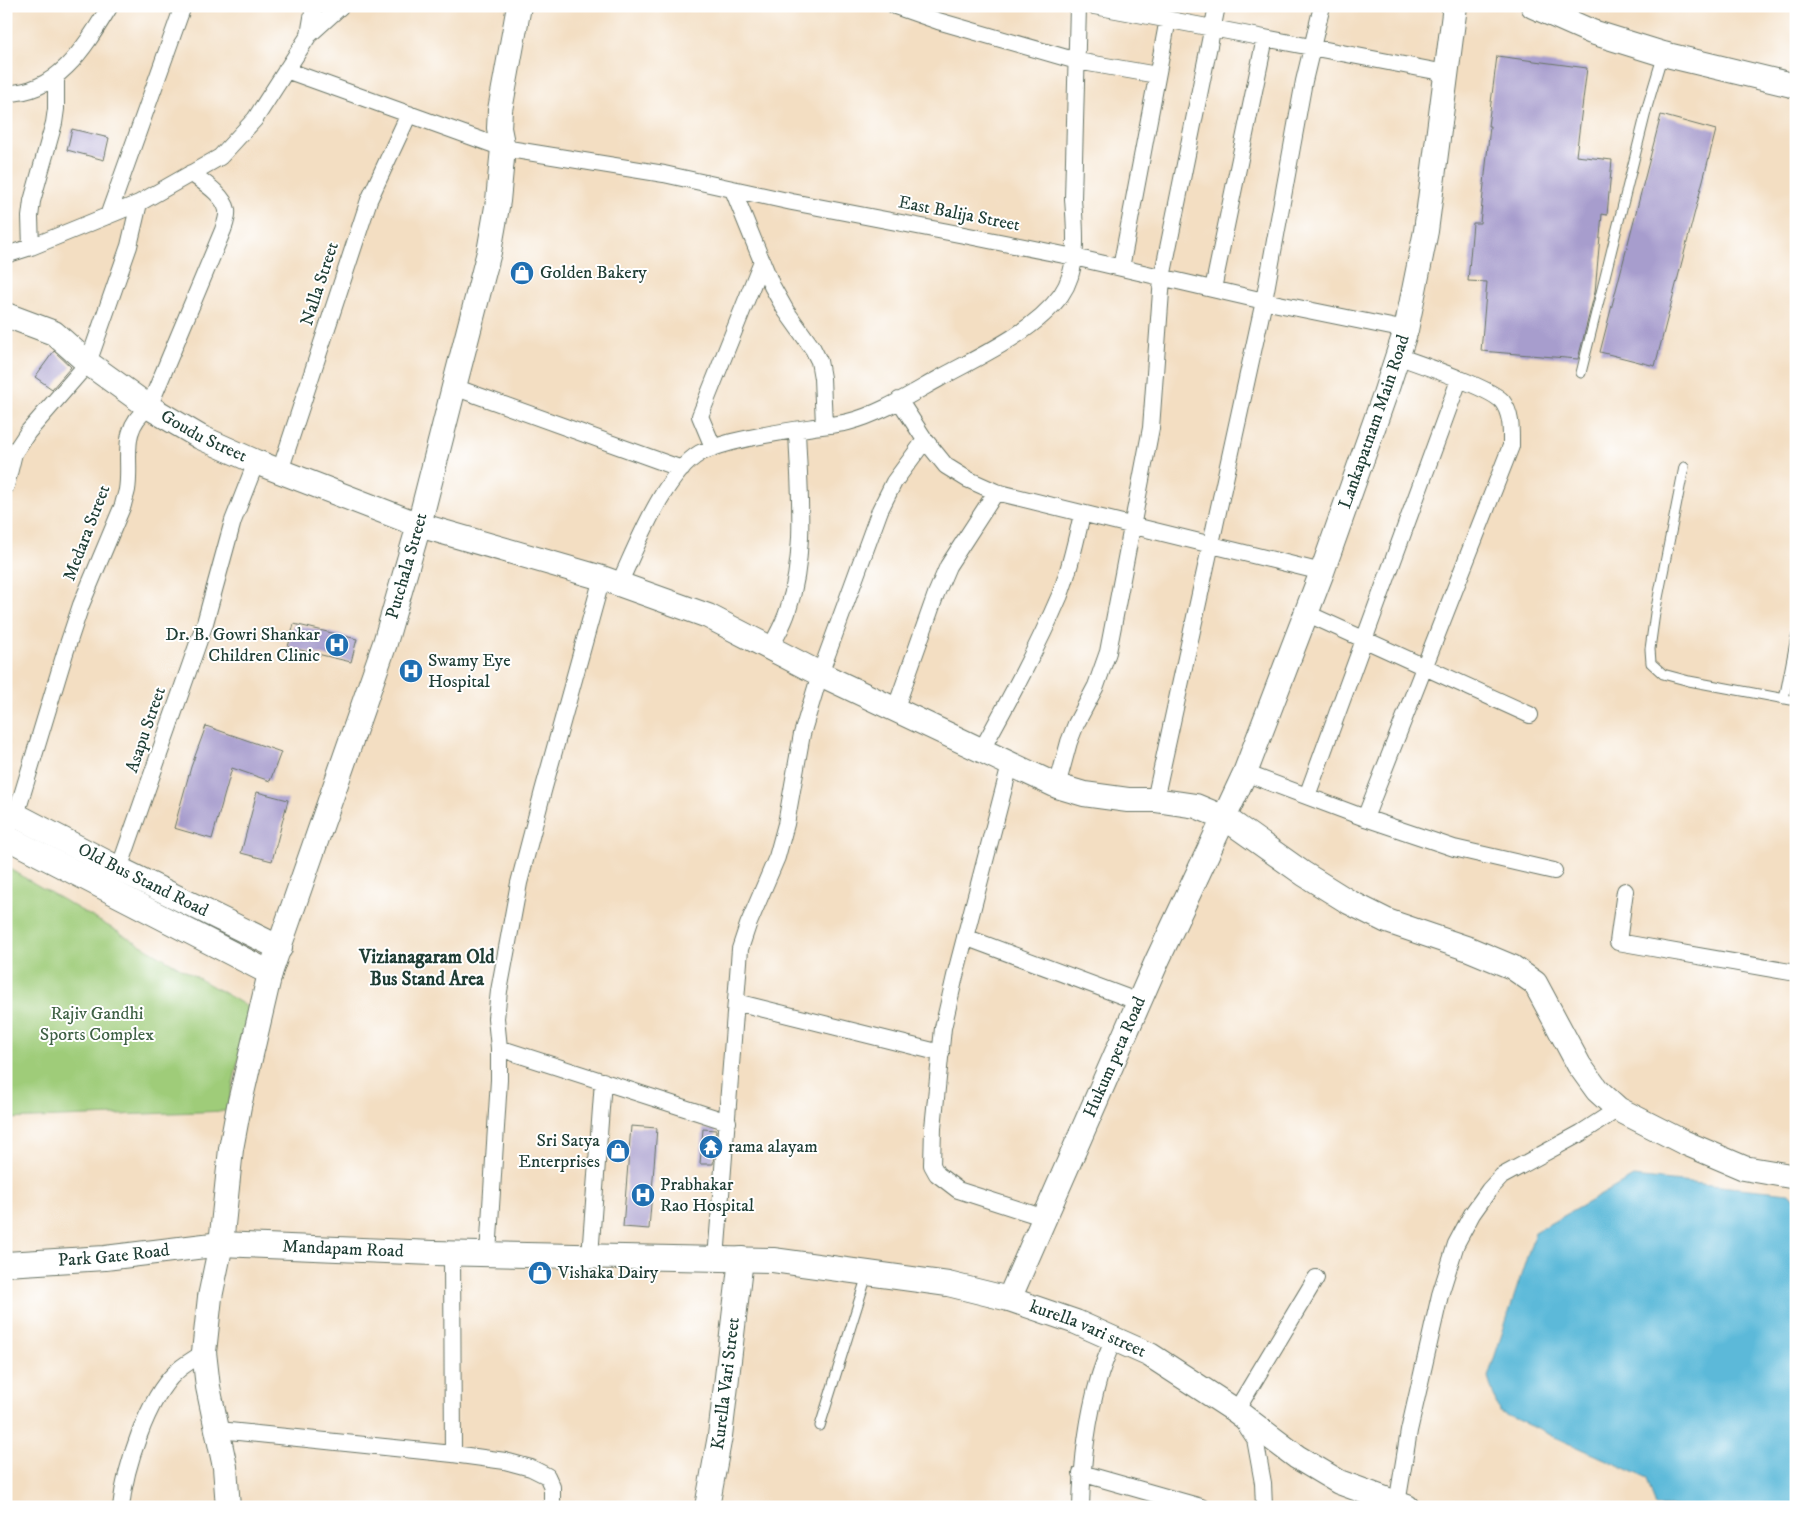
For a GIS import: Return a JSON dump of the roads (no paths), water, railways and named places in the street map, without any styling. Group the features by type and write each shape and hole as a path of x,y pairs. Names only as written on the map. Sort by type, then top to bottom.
{"street":[{"path":"6,93 25,92 42,87 56,78 91,38 110,6"},
{"path":"108,216 183,6"},
{"path":"309,35 314,6"},
{"path":"6,254 31,248 139,203 220,157 255,119 309,35 340,6"},
{"name":"Putchala Street","path":"270,973 386,643 419,525 489,252 498,200 503,148 499,128 500,110 519,6"},
{"path":"895,6 938,21 1077,61 1157,75"},
{"path":"488,1254 499,1080 499,1048 496,1018 511,924 519,883 543,791 611,581 672,481 682,469 700,454 713,447 750,438 856,419 872,414 1008,341 1034,323 1061,295 1069,279 1074,257 1075,228 1072,199 1078,6"},
{"path":"1094,6 1214,27 1312,48 1446,73"},
{"path":"1057,786 1069,742 1104,668 1151,428 1162,278 1217,6"},
{"path":"1155,800 1264,301 1304,81 1322,6"},
{"name":"Lankapatnam Main Road","path":"1224,818 1245,773 1322,572 1406,330 1426,232 1455,6"},
{"path":"1533,6 1592,32 1663,54 1796,86"},
{"path":"1121,268 1168,19"},
{"path":"1213,289 1265,38"},
{"name":"East Balija Street","path":"286,70 503,148 664,174 733,190 1074,257 1264,301 1406,330"},
{"path":"31,248 30,216 32,202 54,123 56,78"},
{"name":"Nalla Street","path":"280,472 369,200 409,114"},
{"name":"Medara Street","path":"11,812 81,605 123,505 127,489 129,436 141,412 149,406 227,217 225,204 219,196 191,173"},
{"path":"733,190 772,286 819,361 822,378 824,425"},
{"path":"6,486 14,452 28,432 88,363 129,246 139,203"},
{"path":"713,447 700,416 762,261"},
{"name":"Goudu Street","path":"6,315 54,333 88,363 149,406 200,437 280,472 419,525 611,581 708,616 820,674 1057,786 1084,794 1128,800 1155,800 1196,806 1224,818 1304,874 1349,902 1387,921 1469,949 1512,967 1535,983 1579,1066 1597,1090 1618,1109 1683,1142 1744,1168 1796,1177"},
{"path":"1365,818 1511,446 1512,428 1509,414 1501,401 1488,391 1397,356"},
{"path":"1307,796 1459,380"},
{"path":"454,387 682,469"},
{"path":"899,400 925,440 946,466 967,479 996,492 1132,527 1322,572"},
{"path":"770,649 788,612 795,587 799,561 801,536 797,430"},
{"path":"716,1259 740,949 777,856 786,824 802,734 820,674 880,510 894,482 925,440"},
{"name":"Asapu Street","path":"119,869 205,623 233,521 256,462"},
{"path":"895,710 936,594 948,566 996,492"},
{"path":"981,751 1024,674 1060,594 1069,567 1082,514"},
{"path":"1306,613 1530,715"},
{"path":"1010,765 943,1028 933,1128 932,1164 937,1174 958,1190 1045,1218"},
{"path":"1245,773 1365,818 1454,848 1554,870"},
{"name":"Old Bus Stand Road","path":"11,812 119,869 280,948"},
{"name":"Hukum peta Road","path":"1009,1299 1139,1002 1224,818"},
{"name":"Old Bus Stand Road","path":"6,837 270,973"},
{"path":"1625,891 1618,942 1796,973"},
{"path":"965,937 1139,1002"},
{"path":"228,1507 226,1468 208,1387 204,1352 210,1297 221,1244 231,1149 270,973"},
{"path":"736,1002 941,1053"},
{"path":"499,1048 728,1122"},
{"path":"590,1256 602,1081"},
{"path":"1402,1505 1409,1431 1440,1295 1456,1244 1472,1214 1489,1190 1502,1176 1581,1133 1618,1109"},
{"name":"Mandapam Road","path":"221,1244 452,1254 740,1259"},
{"name":"Park Gate Road","path":"6,1264 105,1258 221,1244"},
{"path":"452,1254 453,1454"},
{"name":"kurella vari street","path":"740,1259 773,1260 948,1284 1009,1299 1076,1322 1150,1355 1236,1411 1297,1457 1339,1482 1402,1505"},
{"name":"Kurella Vari Street","path":"708,1507 720,1436 740,1259"},
{"path":"1264,1507 1263,1483 1255,1439 1236,1411 1316,1278"},
{"path":"1081,1507 1082,1472 1093,1403 1099,1376 1114,1338"},
{"path":"121,1507 134,1450 160,1389 176,1372 204,1352"},
{"path":"219,1430 505,1460 532,1468 547,1476 552,1487 552,1507"},
{"path":"1082,1472 1201,1507"}],"lane":[{"path":"1581,373 1648,104 1663,54"},
{"path":"1684,467 1656,613 1650,649 1651,663 1663,674 1796,701"},
{"path":"1784,699 1796,637"},
{"path":"820,1426 867,1272"}],"water":[{"path":"1633,1177 1789,1193 1796,1201 1796,1507 1656,1507 1647,1478 1499,1412 1488,1377 1535,1232"}],"place":[{"name":"Golden Bakery","path":"522,273"},
{"name":"Dr. B. Gowri Shankar Children Clinic","path":"337,645"},
{"name":"Swamy Eye Hospital","path":"411,671"},
{"name":"rama alayam","path":"711,1147"},
{"name":"Sri Satya Enterprises","path":"618,1151"},
{"name":"Prabhakar Rao Hospital","path":"643,1195"},
{"name":"Vishaka Dairy","path":"540,1273"}],"district":[{"name":"Vizianagaram Old Bus Stand Area","path":"427,968"}],"park label":[{"name":"Rajiv Gandhi Sports Complex","path":"97,1024"}]}
